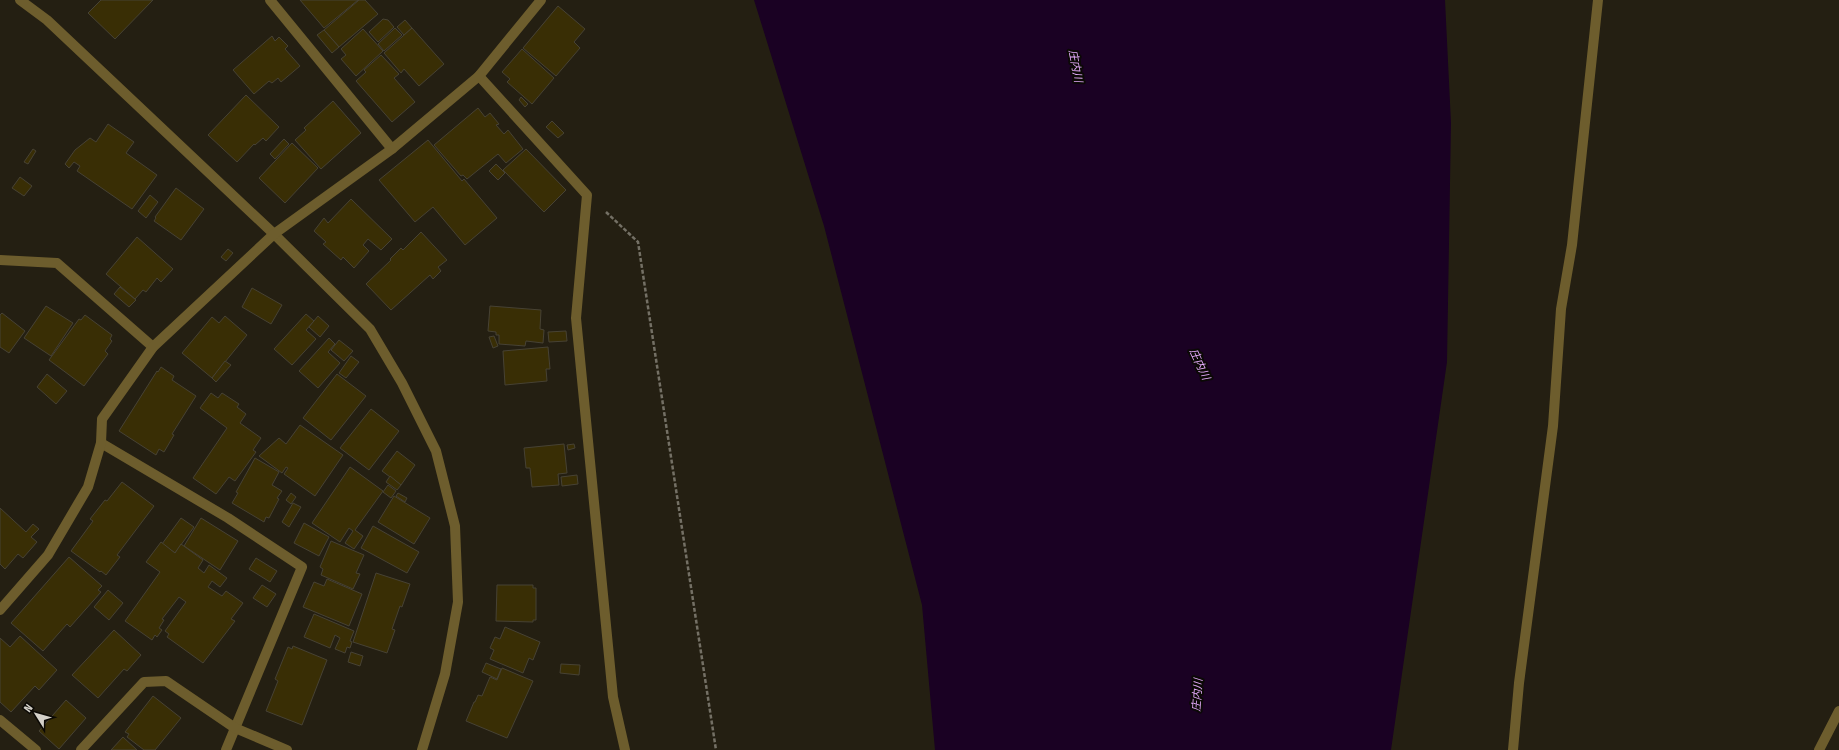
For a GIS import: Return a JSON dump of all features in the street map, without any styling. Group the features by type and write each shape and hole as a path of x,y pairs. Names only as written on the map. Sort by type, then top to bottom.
{"street":[{"path":"20,0 47,20 274,234 370,329 402,383 436,451 455,526 458,602 445,674 422,750"},
{"path":"270,0 392,149"},
{"path":"0,610 48,554 88,487 101,443 102,419 153,348 274,234 392,149 479,76 541,0"},
{"path":"1513,750 1519,683 1553,426 1561,309 1572,245 1598,0"},
{"path":"479,76 587,195 576,318 614,698 625,750"},
{"path":"0,260 57,263 153,348"},
{"path":"101,443 228,518 302,566 226,750"},
{"path":"81,750 144,682 166,681 235,728 287,750"},
{"path":"1819,750 1839,711"},
{"path":"0,720 36,750"}],"path":[{"path":"587,195 638,242 716,750"}],"water":[{"name":"庄内川","path":"754,0 1445,0 1451,123 1447,362 1391,750 935,750 922,605 824,226"}],"building":[{"path":"101,0 153,0 115,39 88,13"},
{"path":"300,0 358,0 324,28"},
{"path":"359,0 365,0 378,14 339,47 324,30"},
{"path":"558,6 585,29 574,42 580,48 556,76 523,48"},
{"path":"383,19 388,20 394,27 378,42 369,32"},
{"path":"405,20 412,28 404,35 397,27"},
{"path":"395,28 402,35 384,51 378,44"},
{"path":"412,28 444,64 419,86 404,69 401,73 384,53"},
{"path":"363,29 383,51 356,76 341,59 346,55 341,49"},
{"path":"324,30 339,47 332,53 317,35"},
{"path":"272,36 275,41 279,37 288,46 285,49 300,66 281,82 278,78 272,83 269,81 254,94 233,70"},
{"path":"522,49 554,78 532,104 507,82 510,79 502,72"},
{"path":"381,55 399,74 394,78 415,102 392,122 356,81 366,72 364,70"},
{"path":"246,95 279,127 266,141 263,138 255,145 254,144 237,162 208,135"},
{"path":"521,97 528,104 525,107 519,100"},
{"path":"333,101 361,133 321,169 295,140 306,130 304,128"},
{"path":"478,108 485,117 490,113 499,124 496,125 504,134 508,130 523,149 506,163 498,154 467,179 463,175 461,176 434,145"},
{"path":"552,121 564,133 558,138 546,127"},
{"path":"108,124 134,142 126,153 157,175 132,209 77,171 80,166 74,162 69,168 65,164 75,150 90,138 96,142"},
{"path":"284,139 289,144 275,159 270,154"},
{"path":"428,140 462,181 464,179 497,218 465,245 433,207 415,222 379,180"},
{"path":"292,143 318,168 285,203 259,178"},
{"path":"33,149 36,151 28,164 24,162"},
{"path":"526,149 566,190 544,212 503,170"},
{"path":"496,164 505,173 498,180 489,171"},
{"path":"20,177 32,186 24,196 12,188"},
{"path":"176,188 204,209 181,240 154,221 156,218 155,217"},
{"path":"150,195 158,202 146,218 138,211"},
{"path":"351,199 392,239 381,250 368,239 363,245 369,251 354,268 343,257 341,260 323,244 326,242 314,231 324,218 328,223"},
{"path":"421,232 447,260 438,267 441,271 433,279 430,275 391,310 366,284 401,248 403,250"},
{"path":"137,237 173,269 161,282 157,278 146,292 143,290 135,299 106,274"},
{"path":"228,249 233,253 226,261 221,257"},
{"path":"120,287 136,300 129,307 114,294"},
{"path":"252,288 282,305 271,324 242,307"},
{"path":"46,306 73,323 51,356 24,338"},
{"path":"490,306 541,310 540,329 544,330 543,343 526,341 525,346 499,344 499,335 496,335 496,332 488,331"},
{"path":"2,313 25,331 9,353 0,347 0,315"},
{"path":"306,314 314,321 306,330 316,339 292,365 274,349"},
{"path":"85,315 112,335 110,339 112,341 105,351 108,354 84,386 49,360 79,319 81,320"},
{"path":"225,316 247,335 212,378 182,353 212,317 219,323"},
{"path":"318,316 329,326 320,337 309,327"},
{"path":"566,331 567,341 549,342 548,332"},
{"path":"494,336 498,346 493,348 489,337"},
{"path":"329,338 335,344 328,352 340,363 318,388 299,371"},
{"path":"339,340 353,351 344,361 331,350"},
{"path":"548,347 550,369 546,369 547,381 505,385 503,351"},
{"path":"351,356 359,362 346,378 339,373"},
{"path":"225,361 231,365 216,382 212,378"},
{"path":"161,367 174,376 172,380 196,396 172,434 174,435 164,452 159,449 156,455 119,431"},
{"path":"47,374 67,391 56,404 37,387"},
{"path":"337,374 366,396 331,440 303,418"},
{"path":"211,393 218,398 222,393 239,404 237,407 246,414 240,423 261,438 253,450 256,452 235,481 229,477 216,494 193,478 227,428 200,408"},
{"path":"371,409 399,431 369,470 340,448"},
{"path":"300,425 343,455 315,496 284,474 288,468 286,467 282,473 259,456 279,438 286,444"},
{"path":"564,444 567,473 558,474 559,485 532,487 530,468 526,468 524,448"},
{"path":"574,444 575,448 568,450 567,445"},
{"path":"397,451 415,465 401,485 382,471"},
{"path":"255,458 279,472 272,485 282,491 277,498 279,499 269,518 266,517 264,522 232,503 238,493 236,492"},
{"path":"350,467 383,491 355,530 363,536 354,549 345,543 353,531 349,528 340,542 312,523"},
{"path":"577,475 578,484 562,486 561,477"},
{"path":"390,476 401,485 397,490 386,482"},
{"path":"122,482 154,506 117,555 120,557 106,575 71,551 93,521 90,519"},
{"path":"388,485 396,491 391,498 383,492"},
{"path":"291,493 296,497 291,504 286,500"},
{"path":"398,493 407,498 405,502 396,496"},
{"path":"394,496 430,518 414,544 378,522"},
{"path":"293,503 301,507 289,527 282,522"},
{"path":"0,508 26,532 33,524 39,529 31,537 37,542 23,558 18,554 5,569 0,564"},
{"path":"181,518 194,527 175,553 162,544"},
{"path":"201,518 238,541 220,570 184,546"},
{"path":"304,523 329,537 319,556 294,543"},
{"path":"373,526 419,552 407,573 361,548"},
{"path":"331,541 364,555 356,573 360,574 353,589 321,575 323,569 320,567"},
{"path":"161,542 175,553 181,544 203,560 198,568 204,573 209,565 227,578 220,587 212,581 208,587 222,596 226,591 243,603 231,619 235,621 203,663 167,637 169,634 165,631 186,602 179,597 162,619 164,620 159,628 162,630 157,637 155,635 152,640 125,621 160,572 146,562"},
{"path":"69,557 102,586 98,590 101,592 70,627 67,624 43,651 11,623"},
{"path":"256,558 277,571 270,582 249,569"},
{"path":"376,573 410,584 392,629 395,630 387,653 353,642"},
{"path":"327,579 362,594 349,626 303,607 314,582 324,586"},
{"path":"262,585 276,594 267,607 253,598"},
{"path":"497,585 533,585 533,588 536,588 536,620 533,620 533,622 496,621"},
{"path":"108,590 123,603 109,620 94,607"},
{"path":"314,614 354,631 350,641 352,642 350,648 347,647 345,653 335,649 340,638 335,635 330,648 304,637"},
{"path":"505,627 540,642 533,660 529,658 523,673 490,659 494,650 490,648 495,637 500,639"},
{"path":"114,630 141,655 127,671 124,669 98,698 72,675"},
{"path":"20,636 57,670 39,690 35,686 11,712 0,702 0,638 10,647"},
{"path":"293,646 327,660 302,725 266,711 278,681 275,679 288,647 292,649"},
{"path":"351,652 363,656 360,666 348,662"},
{"path":"486,663 501,669 497,679 482,672"},
{"path":"561,664 580,665 579,675 560,673"},
{"path":"502,668 533,681 507,738 466,721 478,695 482,696 490,677 497,680"},
{"path":"153,696 181,718 155,750 144,750 127,737 129,734 125,732"},
{"path":"66,700 86,718 59,749 39,731"},
{"path":"123,737 137,750 111,750"}]}
